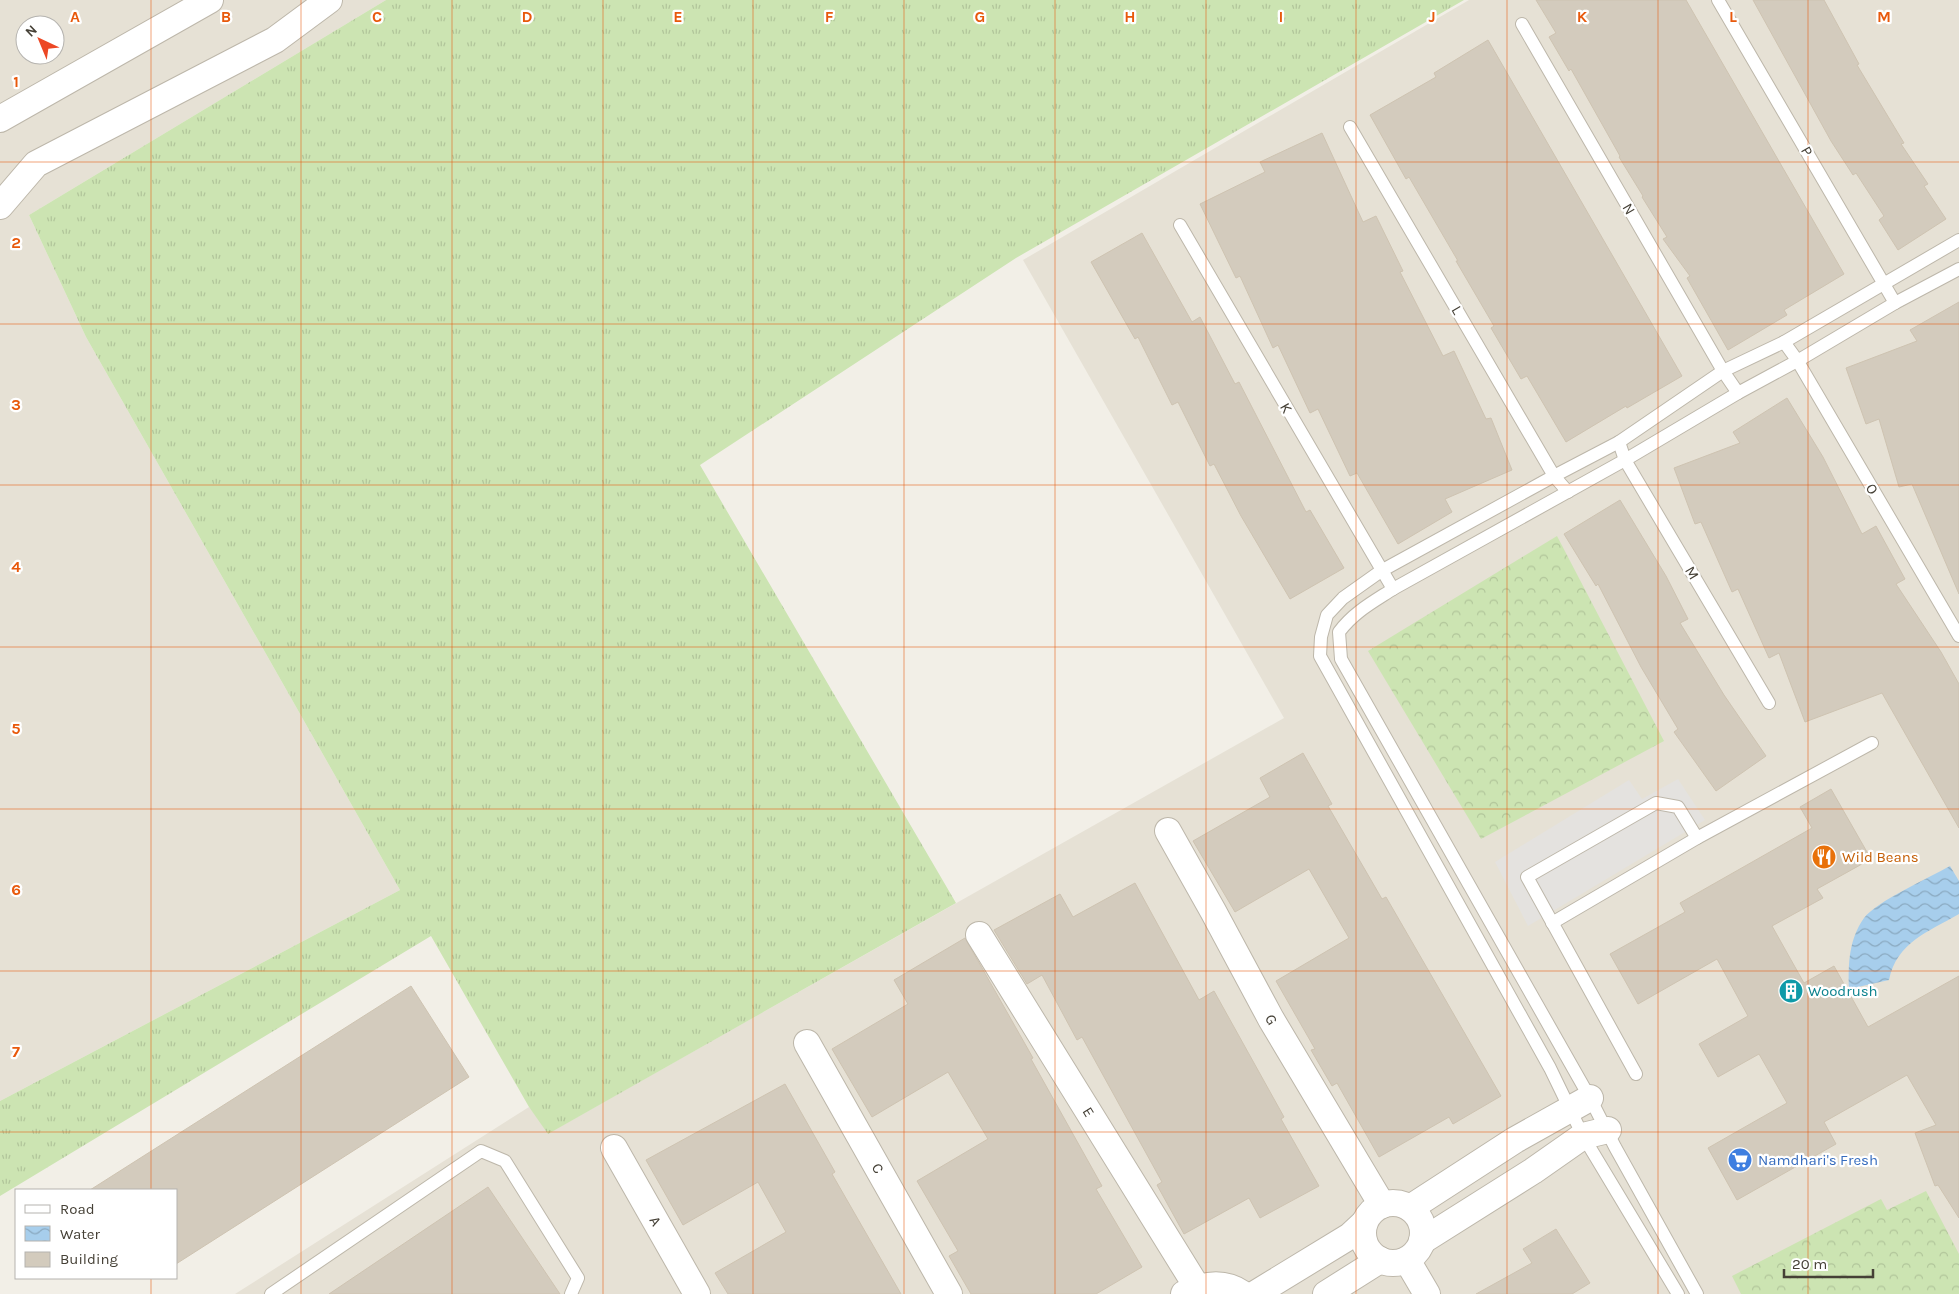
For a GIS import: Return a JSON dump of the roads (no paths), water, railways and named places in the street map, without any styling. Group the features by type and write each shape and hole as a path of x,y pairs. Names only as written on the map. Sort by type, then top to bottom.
{"street":[{"path":"0,120 210,0"},
{"path":"4,192 36,164 275,40 329,0"},
{"name":"G","path":"1168,831 1213,911 1373,1214"},
{"name":"E","path":"979,935 1190,1291"},
{"name":"C","path":"807,1043 949,1294"},
{"path":"1410,1208 1515,1140 1579,1104"},
{"path":"1373,1214 1363,1232 1367,1248 1380,1260 1389,1263 1415,1250 1533,1171 1596,1133"},
{"name":"A","path":"614,1148 697,1294"},
{"path":"1255,1294 1350,1236 1373,1214 1402,1204 1417,1214 1422,1223 1423,1232 1415,1250 1427,1294"},
{"path":"1326,1294 1380,1260"},
{"path":"1190,1291 1210,1285 1224,1285 1243,1294"}],"lane":[{"name":"P","path":"1718,0 1895,303"},
{"name":"N","path":"1522,24 1723,371 1738,393"},
{"name":"L","path":"1350,127 1554,476 1568,492"},
{"name":"K","path":"1180,225 1393,589"},
{"path":"1697,1294 1615,1148 1596,1133 1579,1104 1550,1068 1320,656 1321,637 1327,615 1343,598 1381,571 1619,442 1723,371 1784,342 1884,283 1957,245"},
{"path":"1678,1294 1596,1133 1341,659 1340,632 1350,618 1362,608 1393,589 1626,460 1738,393 1895,303 1959,269"},
{"name":"O","path":"1784,342 1797,360 1959,636"},
{"name":"M","path":"1619,442 1626,460 1769,703"},
{"path":"1552,923 1696,838 1872,743"},
{"path":"1636,1074 1527,877 1656,803 1678,807 1696,838"},
{"path":"271,1294 481,1151 505,1161 578,1278 570,1294"}],"water":[{"path":"1950,866 1959,881 1959,914 1925,933 1906,947 1893,967 1889,980 1849,989 1850,952 1855,934 1864,918 1891,897"}],"place":[{"name":"Wild Beans","path":"1824,857"},
{"name":"Woodrush","path":"1791,991"},
{"name":"Namdhari's Fresh","path":"1740,1160"}]}
